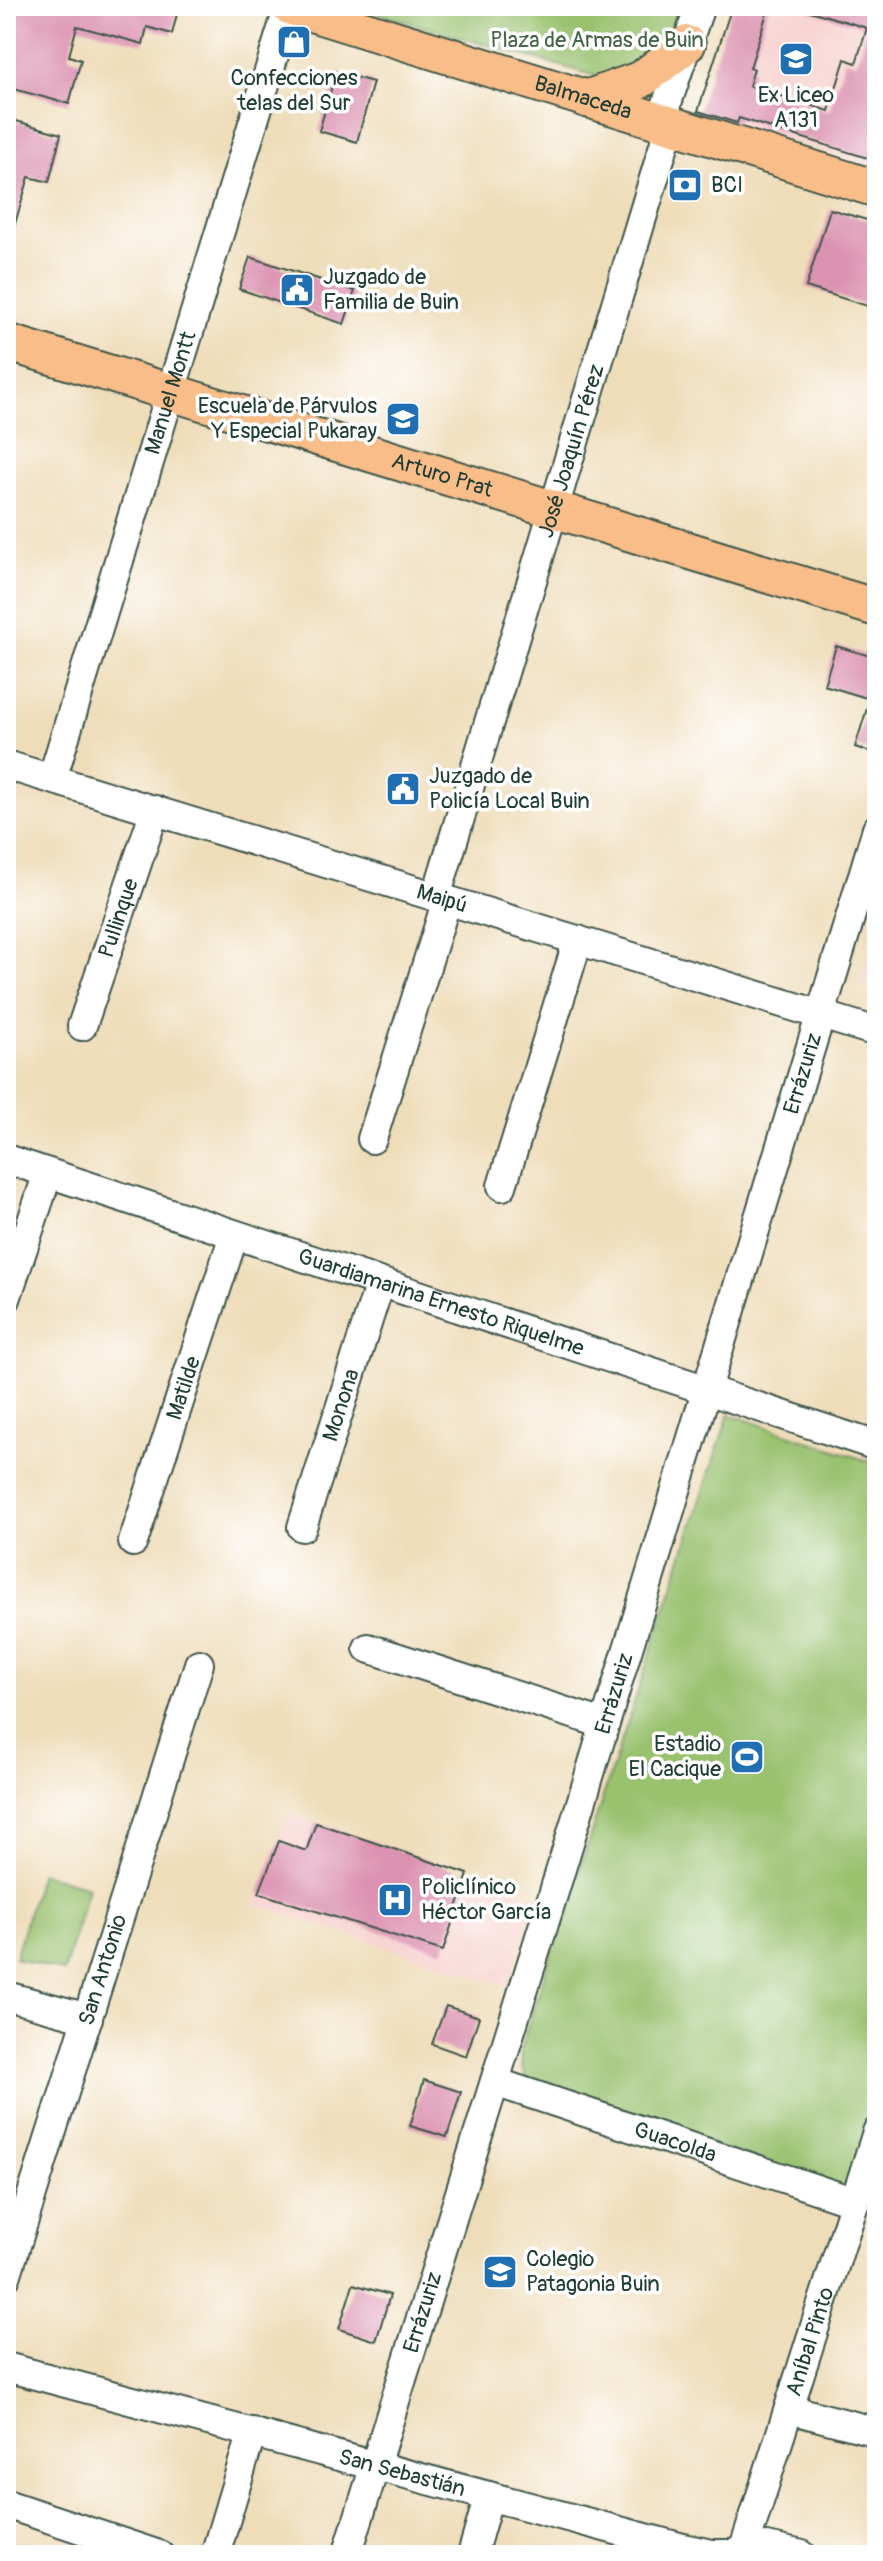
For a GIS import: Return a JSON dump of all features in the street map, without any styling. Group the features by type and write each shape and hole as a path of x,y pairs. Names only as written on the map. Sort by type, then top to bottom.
{"main road":[{"name":"Balmaceda","path":"289,6 347,16 586,99 877,189"},
{"path":"586,99 642,79 687,44"},
{"name":"Arturo Prat","path":"6,342 877,608"}],"street":[{"name":"Manuel Montt","path":"52,779 289,6"},
{"name":"José Joaquín Pérez","path":"372,1139 553,511 665,142 667,103 700,6"},
{"name":"Maipú","path":"6,765 877,1032"},
{"name":"Pullinque","path":"82,1026 155,810"},
{"name":"Errázuriz","path":"347,2555 495,2082 877,829"},
{"path":"502,1186 578,940"},
{"name":"Guardiamarina Ernesto Riquelme","path":"6,1159 877,1446"},
{"path":"6,1299 48,1173"},
{"name":"Matilde","path":"133,1542 234,1235"},
{"name":"Monona","path":"302,1527 380,1283"},
{"path":"368,1648 604,1724"},
{"name":"San Antonio","path":"6,2277 199,1664"},
{"path":"6,1996 88,2018"},
{"name":"Guacolda","path":"495,2082 865,2186"},
{"name":"Aníbal Pinto","path":"742,2553 865,2186 877,2132"},
{"name":"San Sebastián","path":"6,2367 489,2496 682,2552 742,2553 767,2547 802,2555"},
{"path":"789,2409 877,2432"},
{"path":"215,2555 252,2432"},
{"path":"472,2555 489,2496"},
{"path":"6,2504 159,2555"}],"shaded area":[{"name":"Ex Liceo A131","path":"731,6 877,6 877,168 698,112"},
{"path":"877,929 877,986 861,981"},
{"name":"Policlínico Héctor García","path":"288,1814 535,1897 508,1986 255,1904"}],"green space":[{"name":"Plaza de Armas de Buin","path":"364,6 679,6 663,49 610,76 596,76 376,13"},
{"name":"Estadio El Cacique","path":"729,1414 877,1464 877,2100 848,2190 531,2087 522,2069 520,2049"},
{"path":"40,1873 88,1887 64,1972 15,1958"}],"building":[{"path":"6,6 179,6 172,34 147,27 143,44 77,26 69,56 81,60 69,104 6,87"},
{"path":"732,6 769,6 750,68 754,69 749,86 829,111 845,59 856,63 867,28 807,10 807,6 877,6 877,161 739,118 737,123 698,111"},
{"path":"336,72 373,82 357,142 319,131"},
{"path":"6,118 61,134 49,182 29,177 10,240 6,239"},
{"path":"830,209 877,223 877,309 806,287"},
{"name":"Juzgado de Familia de Buin","path":"250,257 355,291 344,324 239,289"},
{"path":"836,646 877,658 877,754 855,747 870,699 824,685"},
{"path":"316,1823 468,1874 443,1951 259,1893 279,1841 306,1851"},
{"path":"446,2006 479,2017 466,2056 432,2044"},
{"path":"424,2080 461,2092 447,2137 410,2126"},
{"path":"353,2284 390,2295 376,2341 339,2329"}],"place":[{"name":"Confecciones telas del Sur","path":"294,42"},
{"name":"Ex Liceo A131","path":"796,59"},
{"name":"BCI","path":"685,185"},
{"name":"Juzgado de Familia de Buin","path":"297,290"},
{"name":"Escuela de Párvulos Y Especial Pukaray","path":"403,419"},
{"name":"Juzgado de Policía Local Buin","path":"403,789"},
{"name":"Estadio El Cacique","path":"747,1757"},
{"name":"Policlínico Héctor García","path":"395,1900"},
{"name":"Colegio Patagonia Buin","path":"500,2272"}]}
